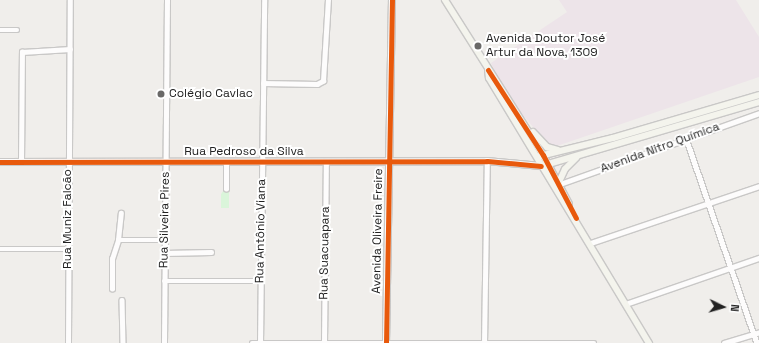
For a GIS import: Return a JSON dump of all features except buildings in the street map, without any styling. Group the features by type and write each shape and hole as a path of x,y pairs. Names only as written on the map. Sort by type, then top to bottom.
{"main road":[{"path":"445,0 543,155 576,218"},
{"path":"488,70 489,78 536,157 576,218 649,343"},
{"path":"536,157 759,95"},
{"path":"542,166 759,102"},
{"path":"516,112 547,147 562,150"},
{"path":"559,183 571,161 581,154"}],"street":[{"name":"Rua Muniz Falcão","path":"68,343 70,0"},
{"name":"Rua Silveira Pires","path":"164,343 166,0"},
{"name":"Rua Antônio Viana","path":"260,343 264,0"},
{"path":"263,83 322,83 325,75 328,0"},
{"name":"Avenida Oliveira Freire","path":"386,342 392,0"},
{"path":"0,30 17,30"},
{"path":"21,162 22,52 25,50 70,49"},
{"name":"Avenida Nitro Química","path":"559,183 759,113"},
{"path":"686,138 730,268 756,333 757,343"},
{"path":"525,163 536,157"},
{"path":"484,342 487,161"},
{"name":"Rua Pedroso da Silva","path":"0,162 487,161 525,163 542,166"},
{"path":"226,162 226,189"},
{"name":"Rua Suacuapara","path":"324,343 326,162"},
{"path":"591,243 759,186"},
{"path":"112,290 112,259 118,240 121,213"},
{"path":"118,240 165,240"},
{"path":"0,249 68,249"},
{"path":"164,253 211,252"},
{"path":"626,304 759,258"},
{"path":"164,281 260,281"},
{"path":"122,300 123,343"},
{"path":"724,343 756,333"},
{"path":"252,343 594,343"}],"shaded area":[{"path":"559,0 736,0 759,37 759,77 551,148 504,93 491,63 567,12"}],"green space":[{"path":"224,190 229,191 229,208 221,208 221,194"}],"cycle path":[{"path":"386,343 392,0"},
{"path":"488,70 543,155 576,218"},
{"path":"0,162 487,161 541,166"}],"place":[{"name":"Avenida Doutor José Artur da Nova, 1309","path":"478,46"},
{"name":"Colégio Cavlac","path":"161,94"}]}
